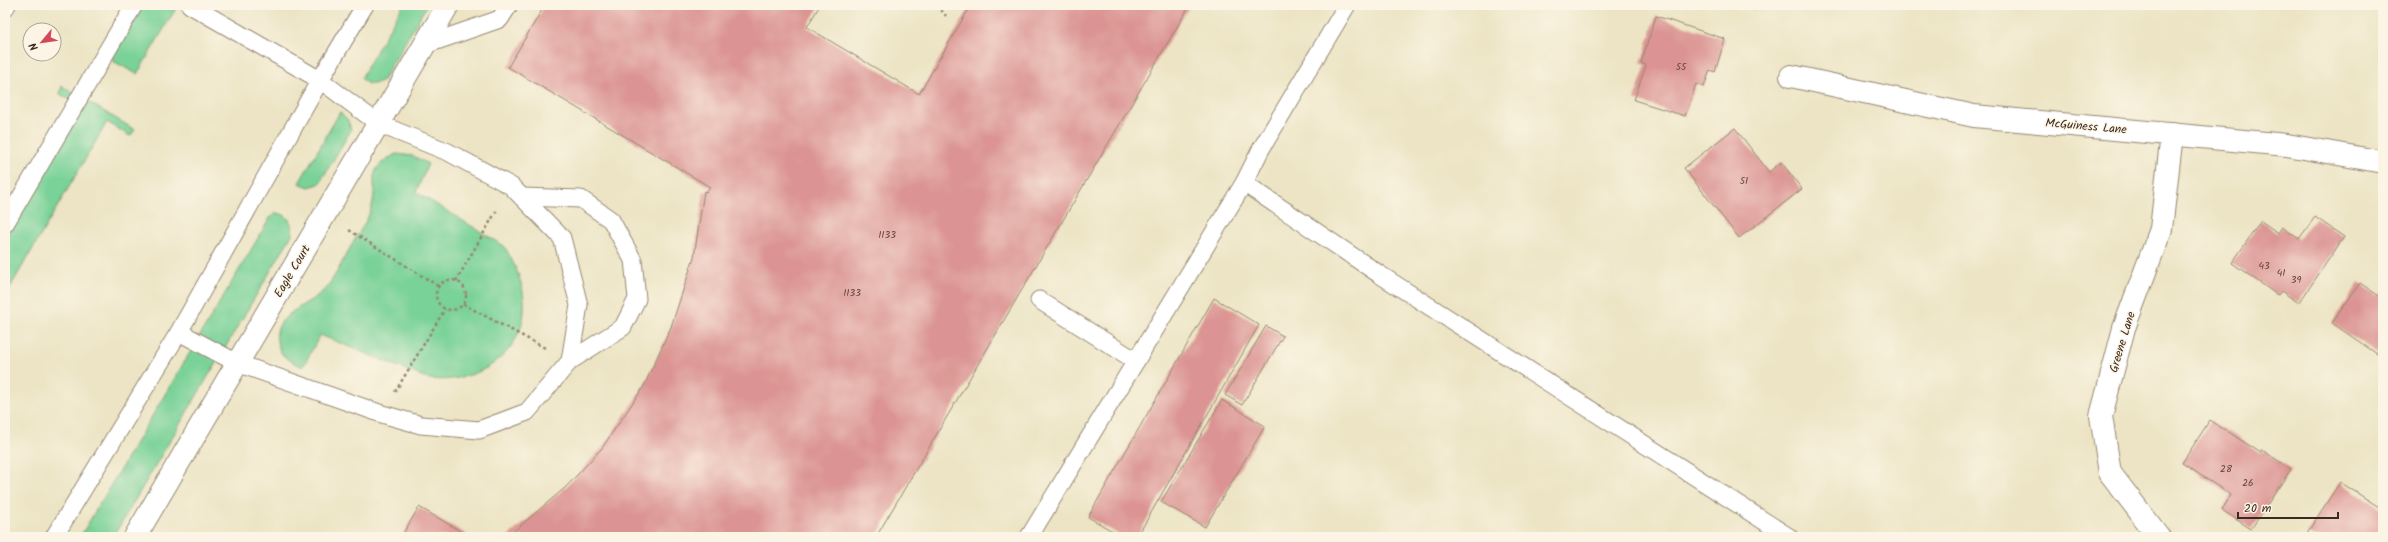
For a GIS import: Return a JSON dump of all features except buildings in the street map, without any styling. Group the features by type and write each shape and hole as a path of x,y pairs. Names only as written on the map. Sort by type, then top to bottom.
{"street":[{"name":"Eagle Court","path":"134,537 448,5"},
{"name":"McGuiness Lane","path":"1791,76 1974,116 2288,146 2383,162"},
{"name":"Greene Lane","path":"2158,537 2110,472 2101,416 2124,328 2161,229 2172,134"}],"lane":[{"path":"5,224 134,5"},
{"path":"190,5 320,80 379,124 448,152 517,192 562,238 579,305 570,361"},
{"path":"54,537 179,332 320,80 365,5"},
{"path":"425,45 500,19 509,5"},
{"path":"1029,537 1244,183 1261,149 1347,5"},
{"path":"1244,183 1379,274 1789,537"},
{"path":"179,332 237,363 382,414 421,425 479,430 527,412 570,361 623,327 637,299 633,260 611,220 581,200 517,192"},
{"path":"1039,300 1136,361"}],"path":[{"path":"937,5 946,16"},
{"path":"456,281 517,192"},
{"path":"325,215 438,286"},
{"path":"446,280 456,281 461,284 466,293 463,304 455,310 445,309 437,302 436,291 438,286 446,280"},
{"path":"463,304 570,361"},
{"path":"382,414 445,309"}],"green space":[{"path":"144,5 178,5 137,74 111,60"},
{"path":"403,5 427,5 383,80 374,84 366,83 361,78"},
{"path":"62,86 135,130 130,136 107,122 5,296 5,239 82,107 60,94"},
{"path":"340,112 348,120 351,130 319,184 309,187 299,183"},
{"path":"396,154 413,156 428,164 416,192 504,246 517,271 523,290 524,300 523,319 518,334 510,347 500,358 488,367 474,374 444,380 429,379 320,335 303,367 286,358 278,346 277,332 280,324 286,317 323,291 334,276 370,212 374,196 374,176 379,165"},
{"path":"276,213 284,215 289,219 293,233 113,537 80,537 270,218"}]}
